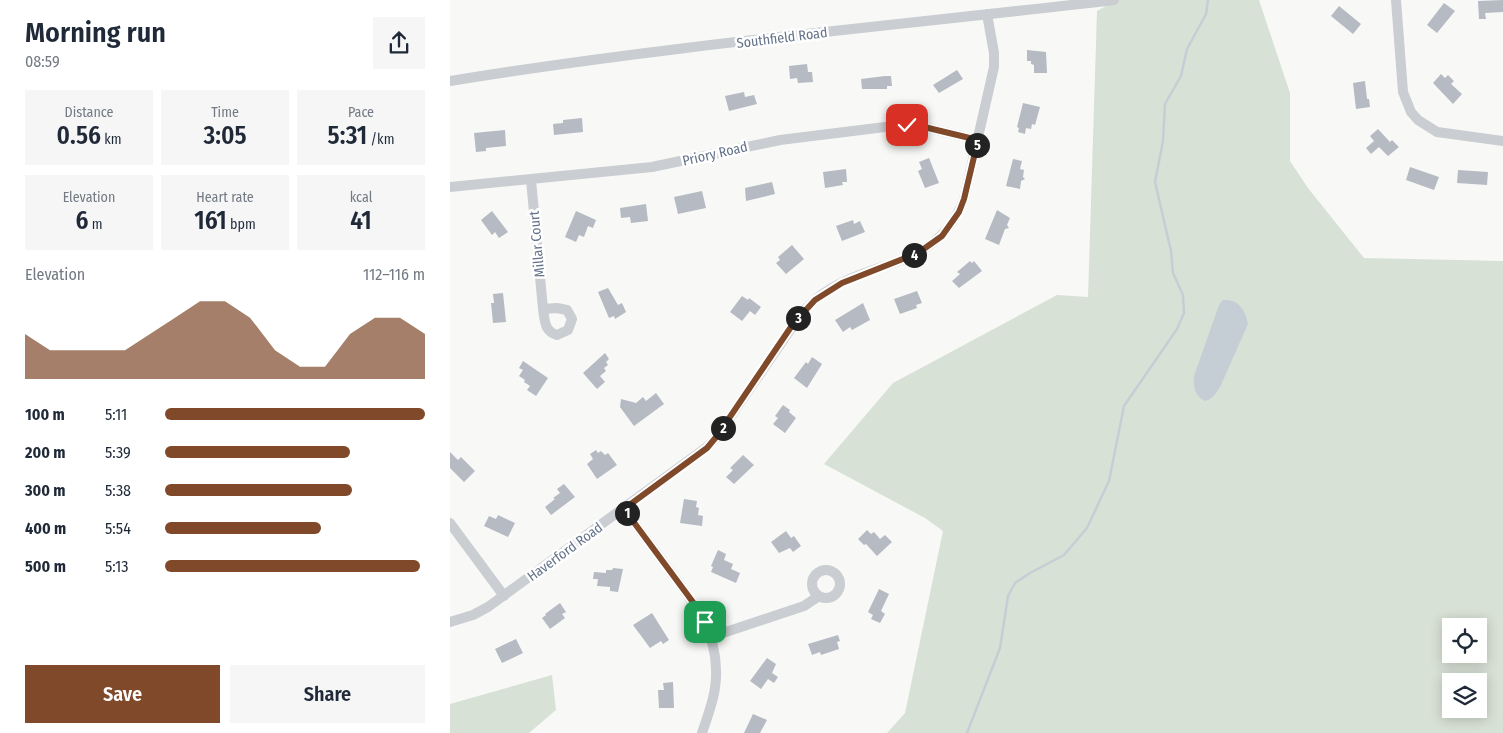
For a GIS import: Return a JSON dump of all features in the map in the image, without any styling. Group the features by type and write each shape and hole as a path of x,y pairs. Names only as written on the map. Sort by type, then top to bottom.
{"street":[{"name":"Southfield Road","path":"450,81 515,70 773,38 1114,0"},
{"path":"1396,0 1402,92 1411,112 1422,124 1437,132 1503,141"},
{"name":"Haverford Road","path":"450,622 473,615 504,596 707,448 793,324 815,300 842,283 918,253 942,236 959,212 964,199 994,67 994,53 987,14"},
{"name":"Priory Road","path":"450,187 652,167 780,140 894,126 920,126 978,140"},
{"name":"Millar Court","path":"531,180 543,309"},
{"path":"624,509 698,609 711,637 715,654 716,682 714,697 702,733"},
{"path":"450,522 504,596"},
{"path":"711,637 804,606 819,596"}],"shaded area":[{"path":"1116,0 1259,0 1290,93 1290,161 1308,188 1364,258 1503,261 1503,733 887,733 905,713 943,531 925,518 824,464 893,383 1057,295 1088,297 1097,11"},
{"path":"1223,300 1237,303 1243,310 1248,324 1221,385 1213,397 1205,401 1195,391 1194,376 1219,305"},
{"path":"552,675 556,710 529,733 450,733 450,704"}],"building":[{"path":"1503,0 1503,12 1485,13 1486,19 1479,19 1478,1"},
{"path":"1444,3 1455,11 1437,33 1427,25"},
{"path":"1339,6 1361,24 1353,34 1331,16"},
{"path":"1027,50 1046,52 1047,73 1034,73 1034,65 1031,64 1031,61 1027,61"},
{"path":"807,64 808,72 812,72 813,82 798,83 797,78 790,79 789,66"},
{"path":"957,70 963,79 939,93 933,85"},
{"path":"1441,74 1445,78 1448,75 1454,81 1451,84 1462,94 1453,104 1433,83"},
{"path":"891,76 892,86 887,86 887,89 862,89 861,79"},
{"path":"1365,81 1370,107 1356,109 1353,83"},
{"path":"744,92 745,97 754,95 757,104 729,111 725,96"},
{"path":"1023,103 1040,107 1035,125 1032,124 1031,129 1026,128 1025,134 1018,132 1019,128 1017,127"},
{"path":"582,118 583,132 554,135 553,124 563,123 563,120"},
{"path":"1378,129 1390,142 1392,140 1399,147 1388,156 1379,147 1371,154 1366,148 1374,141 1370,136"},
{"path":"505,130 506,146 486,148 486,151 476,152 474,133"},
{"path":"929,158 939,183 925,188 918,171 922,169 919,162"},
{"path":"1013,159 1022,161 1020,169 1024,170 1023,177 1025,179 1021,181 1020,189 1006,186"},
{"path":"1410,167 1439,177 1434,190 1406,180"},
{"path":"846,169 847,182 842,182 843,185 825,188 823,172"},
{"path":"1458,170 1488,172 1487,185 1457,183"},
{"path":"772,182 775,194 746,201 745,188"},
{"path":"702,191 706,208 678,214 674,197"},
{"path":"646,204 648,221 631,223 630,217 621,218 620,208"},
{"path":"997,210 1010,218 1007,225 1009,228 1005,229 999,245 985,239"},
{"path":"492,211 508,232 499,238 495,232 492,235 481,220"},
{"path":"576,211 596,220 593,228 588,226 584,237 579,235 576,242 565,237"},
{"path":"853,220 854,224 860,221 865,232 842,241 836,226"},
{"path":"792,245 804,259 786,274 776,263 780,260 778,257"},
{"path":"970,261 972,263 974,261 982,271 959,288 952,281 960,274 957,272"},
{"path":"608,288 618,305 622,303 626,312 615,319 614,316 609,318 598,292"},
{"path":"917,291 922,303 916,305 917,308 900,314 894,299"},
{"path":"503,293 506,322 493,323 491,303 494,303 493,294"},
{"path":"742,296 748,300 749,298 761,307 755,315 750,311 742,321 730,312"},
{"path":"863,303 870,320 852,330 850,327 843,332 835,320"},
{"path":"605,353 609,359 606,362 608,365 604,368 606,371 600,376 605,382 597,389 583,373"},
{"path":"812,357 822,364 807,388 794,378 806,362 808,364"},
{"path":"523,361 548,378 536,396 527,390 530,386 519,376 523,370 519,368"},
{"path":"656,393 664,404 634,426 620,407 621,399 636,403 643,397 646,401"},
{"path":"783,405 796,418 785,433 773,424 778,418 775,416"},
{"path":"596,450 598,453 601,451 605,455 608,453 617,465 597,479 587,464 593,459 590,454"},
{"path":"450,452 458,460 461,457 475,471 464,482 450,468"},
{"path":"743,455 754,465 734,484 726,477 733,470 730,468"},
{"path":"564,484 575,497 551,515 545,507 560,493 557,489"},
{"path":"684,499 697,501 698,515 703,516 702,526 680,523"},
{"path":"498,515 515,523 508,537 484,526 489,516 496,519"},
{"path":"867,530 871,534 874,532 880,539 885,535 892,542 877,556 866,544 864,545 858,539"},
{"path":"786,531 791,538 794,536 801,546 793,552 790,548 779,553 771,542"},
{"path":"718,550 726,554 724,560 733,564 731,569 740,573 736,583 711,572 713,567 711,566"},
{"path":"613,568 623,569 618,592 610,591 610,587 597,586 598,579 593,579 594,572 606,573 606,570 612,570"},
{"path":"879,589 889,594 881,611 885,614 880,623 871,619 873,615 868,612"},
{"path":"560,603 566,612 562,614 565,618 550,629 542,618"},
{"path":"652,613 669,640 663,644 661,641 650,648 633,625"},
{"path":"838,635 840,641 837,642 839,649 821,655 820,652 812,655 808,644"},
{"path":"516,639 523,653 502,663 495,649"},
{"path":"767,658 776,664 772,673 778,677 774,683 768,679 761,689 750,681"},
{"path":"673,682 674,708 659,708 658,690 664,690 663,683"},
{"path":"753,714 767,720 760,733 744,733"}],"waterway":[{"path":"967,733 1000,648 1008,596 1015,583 1064,555 1087,528 1109,481 1124,406 1177,329 1184,313 1183,295 1173,273 1171,251 1155,182 1163,141 1165,104 1181,76 1187,49 1206,14 1208,0"}],"route":[{"path":"705,622 698,609 624,509 707,448 793,324 815,300 842,283 918,253 932,245 951,226 964,199 978,140 920,126 907,125"}]}
